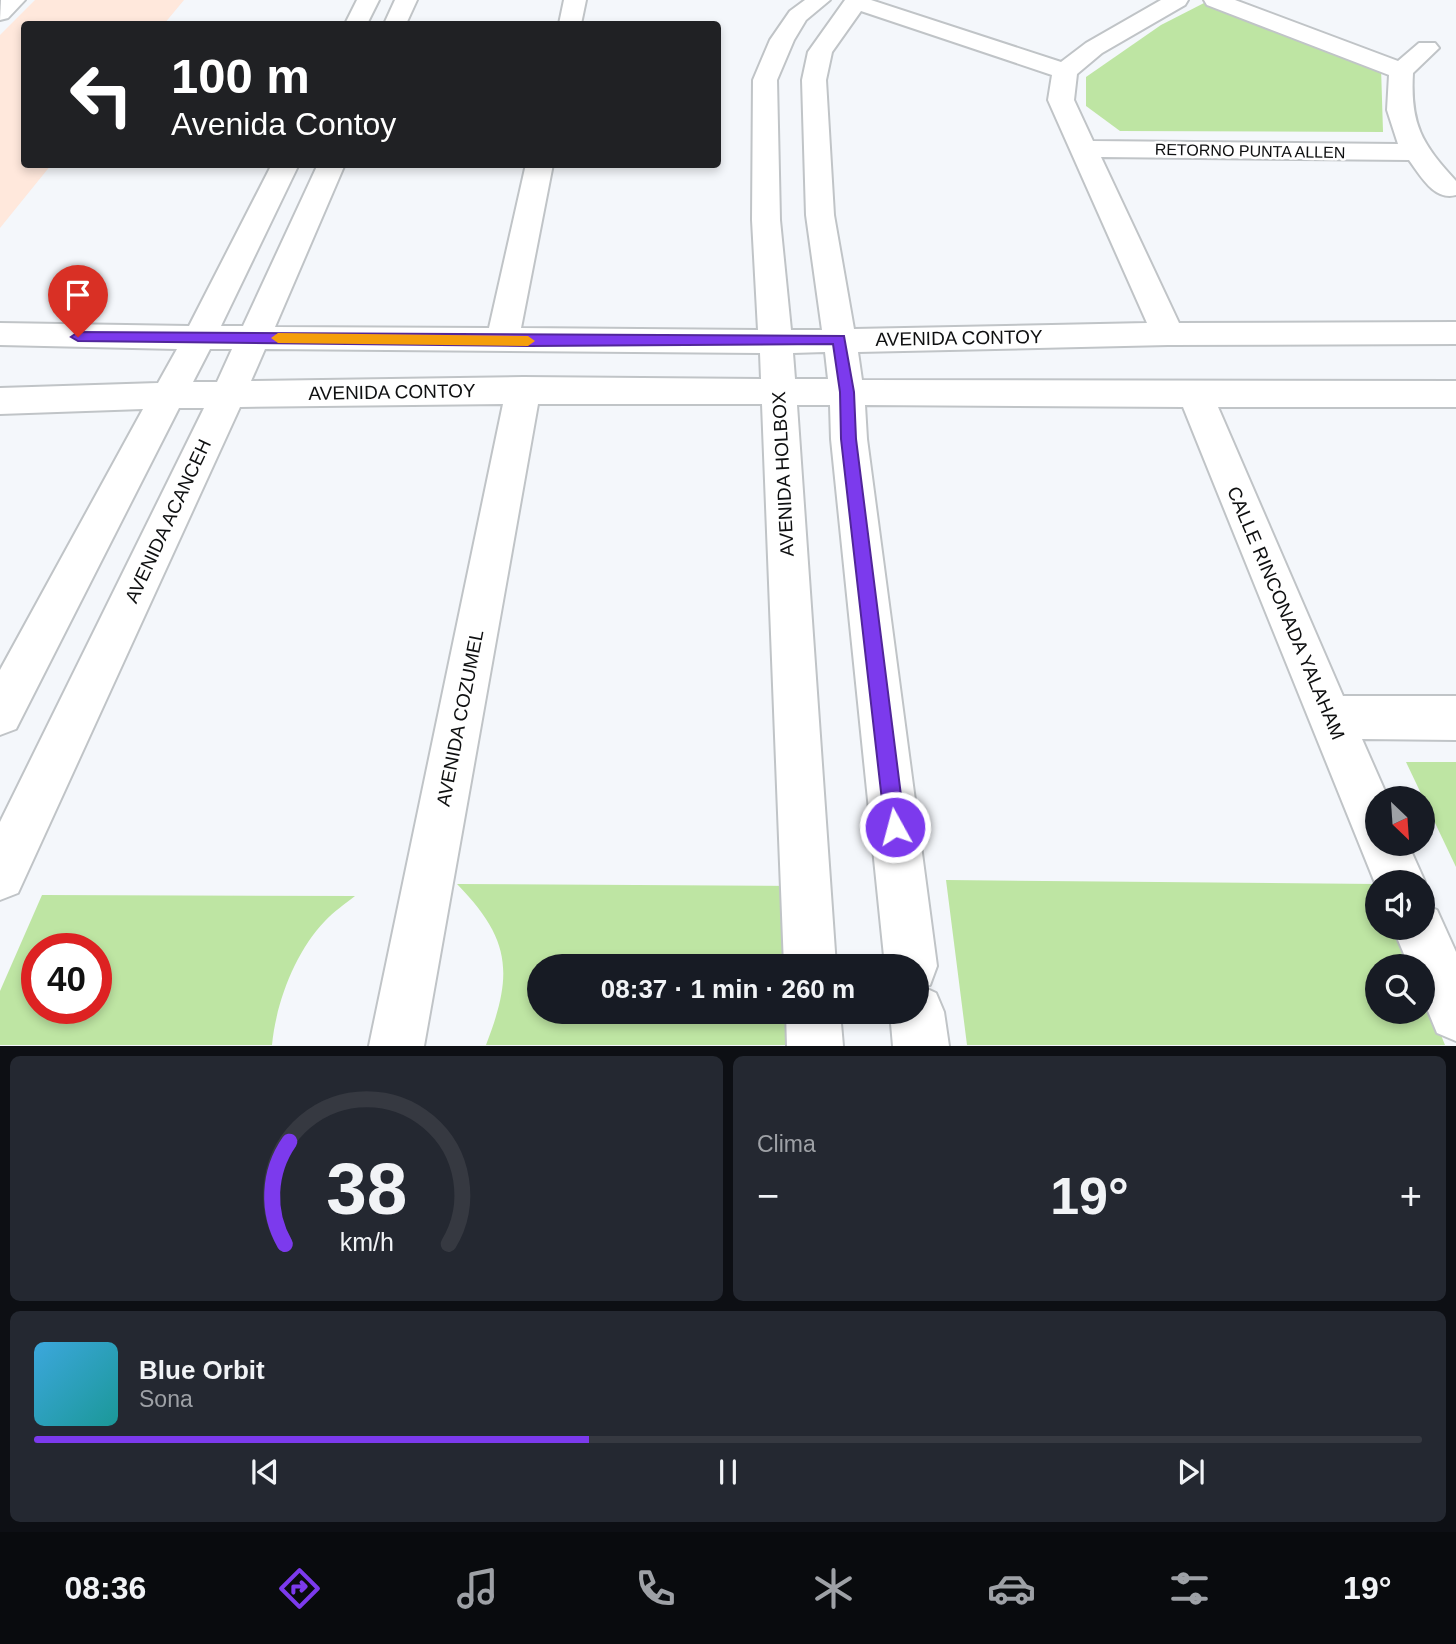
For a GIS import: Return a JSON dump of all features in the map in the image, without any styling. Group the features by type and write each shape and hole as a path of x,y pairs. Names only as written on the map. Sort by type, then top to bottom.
{"street":[{"path":"0,13 14,0"},
{"path":"358,21 368,0"},
{"path":"396,21 406,0"},
{"path":"571,21 575,0"},
{"name":"AVENIDA HOLBOX","path":"809,954 779,391 766,220 765,80 782,40 798,16 819,0"},
{"path":"1168,334 1061,100 1065,71 1094,48 1177,0"},
{"path":"1215,0 1401,71"},
{"path":"910,954 849,439 847,392 820,215 814,80 820,52 857,1 1065,71"},
{"path":"1427,48 1401,71 1397,102 1404,136 1448,189"},
{"name":"RETORNO PUNTA ALLEN","path":"1084,149 1416,152"},
{"path":"0,714 199,338 284,168"},
{"name":"AVENIDA ACANCEH","path":"0,875 228,395 330,168"},
{"path":"502,341 539,168"},
{"name":"AVENIDA CONTOY","path":"0,334 775,342 1168,334 1456,333"},
{"name":"AVENIDA CONTOY","path":"0,401 167,395 523,390 1196,396 1456,394"},
{"name":"AVENIDA COZUMEL","path":"396,1045 523,390"},
{"name":"CALLE RINCONADA YALAHAM","path":"1196,396 1365,802"},
{"path":"1329,717 1456,718"},
{"path":"1424,940 1456,1014"},
{"path":"814,1024 815,1045"},
{"path":"918,1024 921,1045"}],"shaded area":[{"path":"35,0 184,0 166,21 21,21 21,168 49,168 0,228 0,35"}],"green space":[{"path":"1206,2 1381,68 1383,132 1120,131 1086,106 1086,77 1161,25"},
{"path":"1406,762 1456,762 1456,867 1435,823 1435,786 1417,786"},
{"path":"946,880 1365,884 1365,940 1402,940 1407,954 1365,954 1365,1024 1435,1024 1435,1020 1445,1045 967,1045"},
{"path":"457,884 800,886 802,954 527,954 527,1024 804,1024 805,1045 486,1045 501,998 502,959 489,923"},
{"path":"42,895 355,896 325,921 296,963 278,1012 272,1045 0,1045 0,991 21,943 21,1024 112,1024 112,933 25,933"}],"slow traffic":[{"path":"278,338 528,341"}],"route":[{"path":"78,337 775,342 840,340 847,392 849,439 895,827"}]}
